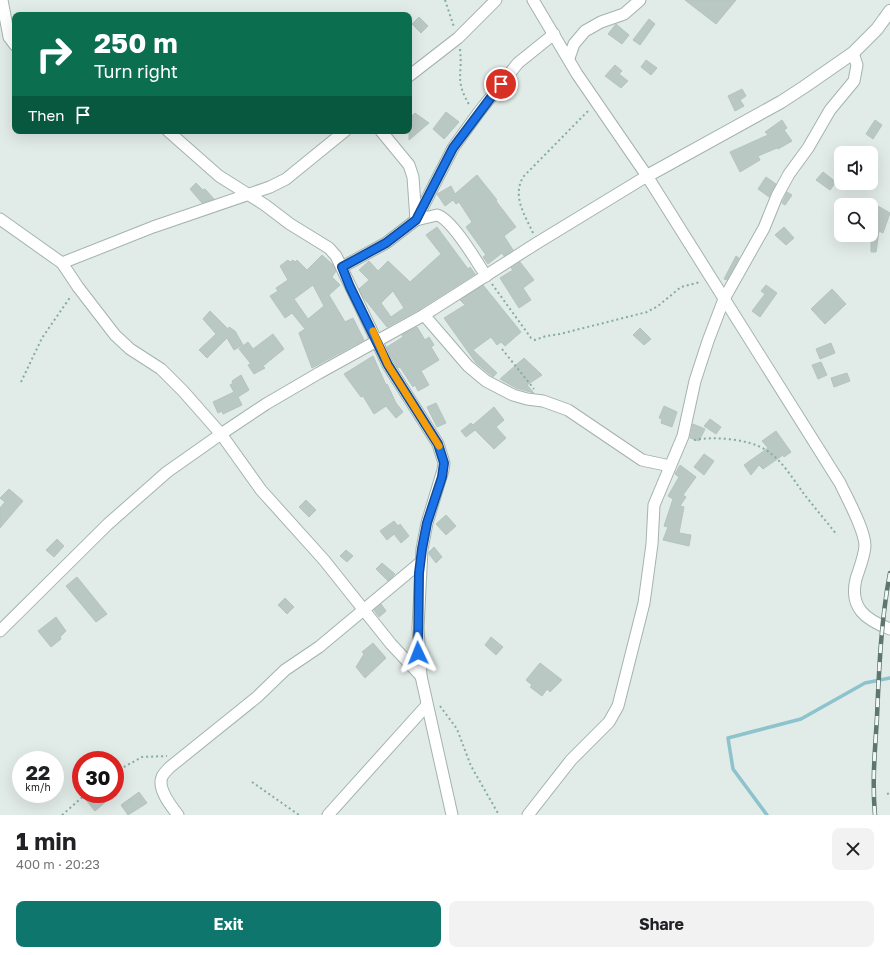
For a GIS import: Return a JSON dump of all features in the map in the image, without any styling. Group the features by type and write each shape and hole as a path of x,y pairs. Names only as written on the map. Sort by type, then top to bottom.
{"street":[{"path":"2,0 9,37 12,41"},
{"path":"412,74 458,38 496,0"},
{"path":"533,0 597,102 647,176 840,483 851,506 865,545 854,591 858,606 864,615 873,622 890,629"},
{"path":"569,58 574,44 585,31 593,25 624,14 640,0"},
{"path":"0,631 108,524 167,472 220,434 286,392 424,315 537,243 647,176 781,102 853,53 877,29 890,11"},
{"path":"416,220 453,148 474,119 518,63 554,34"},
{"path":"528,815 566,766 609,722 618,706 644,603 652,544 654,505 686,427 695,381 724,299 764,228 777,196 789,174 808,148 830,110 854,81 857,65 853,53"},
{"path":"171,134 219,176 329,248 336,256 378,341 388,365 438,444 444,463 442,477 427,523 420,562 418,628 421,676 452,815"},
{"path":"62,263 153,227 249,195 286,179 341,134"},
{"path":"383,134 409,165 413,177 416,220"},
{"path":"342,267 386,243 416,220 437,215 445,219 459,235 486,276"},
{"path":"0,219 62,263 78,287 115,335 130,349 161,369 172,379 220,434 261,490 324,560 363,609 421,676"},
{"path":"424,315 468,366 486,381 513,395 555,404 579,416 642,460 670,466"},
{"path":"178,815 165,796 161,783 162,776 184,754 257,697 285,670 319,647 420,562"},
{"path":"328,815 427,705"}],"path":[{"path":"445,0 458,38 461,55 460,87 464,98 471,107 474,119"},
{"path":"537,243 518,196 520,183 557,142 597,102"},
{"path":"486,276 534,340 647,312 658,306 681,287 711,280"},
{"path":"21,382 42,338 78,287"},
{"path":"502,349 543,401"},
{"path":"678,446 691,440 707,438 735,440 762,447 775,457 785,468 837,535"},
{"path":"424,692 440,707 457,729 470,766 499,815"},
{"path":"124,767 142,757 184,754"},
{"path":"252,782 299,815"},
{"path":"62,815 76,803"}],"building":[{"path":"685,0 736,0 716,24"},
{"path":"419,17 428,26 421,33 412,24"},
{"path":"649,19 655,24 640,45 633,40"},
{"path":"616,24 629,35 622,44 608,34"},
{"path":"646,60 657,68 651,75 641,67"},
{"path":"615,65 622,71 619,74 628,81 621,88 605,76"},
{"path":"742,89 746,96 740,100 744,106 735,111 728,96"},
{"path":"446,112 459,122 444,139 433,129"},
{"path":"415,113 429,123 409,140 409,134 412,134 412,116"},
{"path":"782,120 787,128 784,130 792,141 778,149 777,148 758,156 760,160 740,172 730,152 768,135 765,132"},
{"path":"875,120 882,125 873,139 866,134"},
{"path":"823,172 834,180 834,185 830,190 816,180"},
{"path":"477,175 516,227 504,236 513,250 504,256 502,253 488,264 483,257 486,255 466,227 472,222 459,202 456,204 453,200 445,206 437,194 451,186 455,194"},
{"path":"766,177 776,184 769,197 758,189"},
{"path":"196,183 203,190 205,189 214,199 202,203 190,189"},
{"path":"787,192 792,195 785,205 782,203"},
{"path":"878,206 890,213 883,233 879,231 878,238"},
{"path":"437,227 468,269 470,267 475,274 420,309 387,327 363,297 359,289 369,280 359,270 369,261 378,271 388,261 410,282 441,254 426,235","holes":["393,291 404,308 391,317 381,303"]},
{"path":"784,227 794,238 786,245 775,235"},
{"path":"871,242 877,242 876,252 871,252"},
{"path":"322,255 333,265 336,271 332,277 340,285 329,295 345,322 353,318 364,340 312,368 299,333 305,329 292,313 285,318 270,296 278,291 276,288 288,280 280,266 288,260 290,262 293,260 295,262 297,260 307,270","holes":["313,285 324,306 308,319 294,299"]},
{"path":"736,256 739,258 727,280 724,279"},
{"path":"520,262 534,280 523,288 531,300 519,308 500,278 513,270 511,268"},
{"path":"483,285 521,332 505,346 501,342 497,345 491,337 473,350 497,373 493,377 476,363 444,318 465,305 460,300"},
{"path":"766,285 777,293 760,317 752,311 765,294 761,291"},
{"path":"832,289 846,304 825,324 811,309"},
{"path":"210,311 228,329 229,327 235,331 243,345 234,350 227,338 207,358 199,350 216,334 203,319"},
{"path":"417,327 425,340 429,337 434,345 431,347 439,360 421,371 429,385 418,391 415,385 413,387 400,367 398,368 387,347 403,337 402,335"},
{"path":"640,328 651,339 644,345 633,335"},
{"path":"273,334 284,349 263,366 265,368 254,374 248,365 251,364 239,349 248,342 253,349"},
{"path":"831,343 835,353 820,359 816,349"},
{"path":"373,356 386,385 387,384 396,403 403,412 396,418 386,406 374,414 363,396 361,397 344,374"},
{"path":"524,358 542,375 527,385 534,393 516,388 500,379"},
{"path":"821,362 827,375 818,379 812,365"},
{"path":"847,373 850,381 834,387 831,378"},
{"path":"241,375 249,390 238,397 242,405 223,414 222,411 218,413 213,402 234,392 230,385 233,383 232,381"},
{"path":"436,403 446,423 437,427 427,407"},
{"path":"664,406 677,412 672,427 661,423 662,419 659,418"},
{"path":"494,407 504,420 496,427 506,438 494,449 475,430 466,437 461,431 471,423 473,425"},
{"path":"710,419 721,427 716,434 704,426"},
{"path":"693,424 705,429 699,441 690,438"},
{"path":"776,431 791,452 784,457 783,455 763,469 759,465 751,475 744,465 768,448 762,441"},
{"path":"704,454 714,461 704,475 694,467"},
{"path":"680,465 696,477 683,495 686,497 680,506 684,507 679,533 691,535 689,546 663,540 668,527 664,526 673,499 668,496 679,477 675,474"},
{"path":"9,489 23,501 0,528 0,508 5,502 0,498"},
{"path":"306,500 316,510 309,517 299,507"},
{"path":"446,515 456,526 446,535 436,524"},
{"path":"394,521 398,526 400,524 409,536 401,543 394,534 387,540 380,531"},
{"path":"57,539 64,546 54,557 46,550"},
{"path":"434,547 442,557 436,563 429,554"},
{"path":"346,550 353,556 347,562 340,556"},
{"path":"382,563 395,574 388,581 376,569"},
{"path":"77,577 107,614 96,622 66,586"},
{"path":"285,598 294,607 287,614 278,605"},
{"path":"381,604 386,611 379,617 374,610"},
{"path":"56,617 66,631 60,637 61,639 51,647 38,631"},
{"path":"491,637 503,647 496,655 485,645"},
{"path":"373,643 386,658 365,678 356,667 364,654 362,652"},
{"path":"540,663 562,680 550,692 547,689 542,696 530,687 532,685 526,680"},
{"path":"139,792 147,803 128,815 121,805"},
{"path":"88,803 104,803 95,811"}],"waterway":[{"path":"767,815 733,769 728,738 801,719 865,683 890,678"}],"railway":[{"path":"875,815 874,766 882,627 890,573"}],"slow traffic":[{"path":"373,331 388,365 439,446"}],"route":[{"path":"418,653 419,573 422,549 427,523 442,477 444,463 438,444 388,365 350,287 342,267 393,239 416,220 434,189 453,148 501,84"}]}
